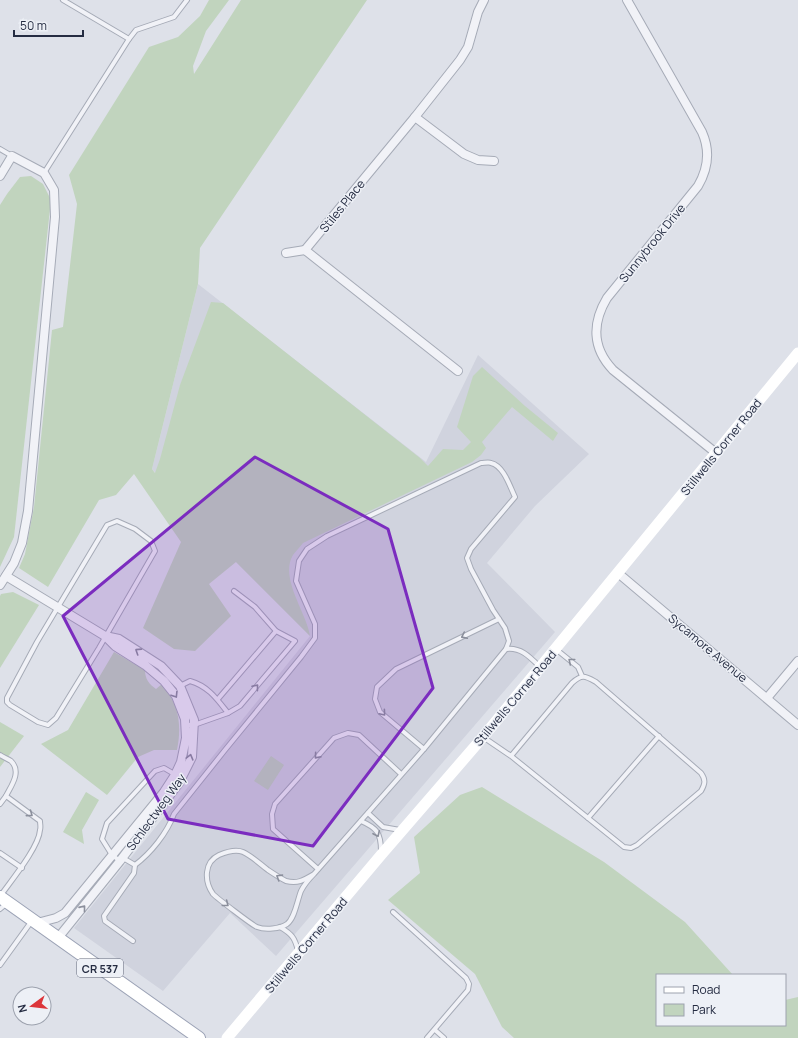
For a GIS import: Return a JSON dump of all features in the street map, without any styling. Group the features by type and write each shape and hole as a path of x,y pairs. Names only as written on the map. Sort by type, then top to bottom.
{"main road":[{"name":"CR 537","path":"2,901 34,921 200,1038"}],"street":[{"name":"Stiles Place","path":"305,250 465,53 471,39 478,12 484,0"},
{"name":"Sunnybrook Drive","path":"627,0 702,132 707,147 707,163 705,172 698,186 607,298 601,308 596,323 598,343 603,358 613,370 716,454"},
{"path":"414,117 464,154 478,160 494,161"},
{"path":"0,176 12,156 44,173 54,190 55,217 28,511 22,543 14,563 0,585"},
{"path":"286,253 305,250 458,371"},
{"name":"Stillwells Corner Road","path":"227,1038 381,855 483,737 798,353"},
{"name":"Sycamore Avenue","path":"618,573 798,725"},
{"name":"Schlectweg Way","path":"6,576 105,636 114,646 145,665 164,681 176,696 185,719 190,725 192,757 121,859 58,938"},
{"name":"Schlectweg Way","path":"105,636 119,639 160,666 180,686 194,720 190,725"},
{"path":"767,698 798,661"},
{"name":"Schlectweg Way","path":"34,921 56,918 65,913 178,777"}],"lane":[{"path":"63,0 129,39"},
{"path":"44,173 136,30 174,17 187,0"},
{"path":"0,149 12,156"},
{"path":"133,940 105,921 104,916 134,873 135,865 144,858 170,826 174,814 183,802 315,638 315,624 296,581 299,561 307,549 327,536 475,466 482,463 491,462 498,466 507,479 515,497 471,548 467,558 492,610 508,635 509,641 506,649 424,749 302,889 292,919 287,924 280,927 258,928 250,923 214,895 209,886 207,873 208,864 217,856 228,851 242,852 286,881 294,883 300,882 314,874"},
{"path":"118,521 135,529 152,541 155,551 60,711 48,725 38,722 10,705 7,702 7,698 37,642 58,607 107,525 118,521"},
{"path":"190,725 228,713 240,706 295,641 276,631 255,607 234,591"},
{"path":"424,749 380,712 375,699 377,687 396,669 499,619"},
{"path":"218,699 276,631"},
{"path":"506,649 512,648 525,653 540,667"},
{"path":"556,649 578,667 582,676"},
{"path":"483,737 511,756 624,846 631,848 637,845 701,791 705,780 701,773 596,682 582,676 572,683 511,756"},
{"path":"180,686 190,681 198,683 218,699 228,713"},
{"path":"318,869 272,829 272,814 275,804 334,738 348,733 359,736 401,774"},
{"path":"588,818 659,736"},
{"path":"0,755 11,761 16,774 13,784 0,804"},
{"path":"135,865 112,855 102,838 107,823 155,771 164,768 178,777"},
{"path":"2,901 34,848 40,832 40,821 6,796"},
{"path":"368,813 384,827 402,831"},
{"path":"361,821 376,829 381,844 381,855"},
{"path":"0,853 22,868"},
{"path":"393,912 466,978 469,984 468,990 427,1038"},
{"path":"0,965 34,921"},
{"path":"280,927 296,940 298,954"},
{"path":"435,1030 444,1038"}],"highlighted area":[{"path":"255,457 388,529 433,688 313,846 168,819 63,616"}],"shaded area":[{"path":"198,284 426,462 478,355 589,454 535,506 487,563 555,632 276,956 230,913 163,991 74,928 310,636 236,562 152,469"}],"green space":[{"path":"209,0 229,0 206,31 193,66 194,74 241,0 367,0 200,248 198,284 152,469 155,473 180,385 211,302 223,303 420,458 428,466 443,449 463,450 471,442 457,427 473,376 482,367 525,406 558,433 553,441 512,407 482,442 486,448 481,455 472,462 303,543 293,555 289,574 291,585 308,627 310,636 236,562 209,584 231,616 195,651 174,649 143,628 181,542 134,474 116,495 99,500 48,587 19,568 25,554 34,507 52,330 63,327 77,204 69,175 149,47 178,37 200,16"},
{"path":"31,176 43,184 51,200 14,537 0,567 0,205 20,177"},
{"path":"13,592 39,605 0,668 0,596 1,594"},
{"path":"114,652 145,670 148,681 156,689 162,684 176,707 179,732 177,750 154,750 138,757 107,795 41,744 68,730"},
{"path":"0,722 24,736 0,767"},
{"path":"271,756 284,765 268,790 254,781"},
{"path":"482,787 604,862 685,922 732,974 656,974 656,1026 786,1026 786,1000 798,997 798,1038 514,1038 502,1027 475,974 388,900 420,873 414,837 460,795"},
{"path":"86,792 99,800 82,830 84,844 63,832"}]}
